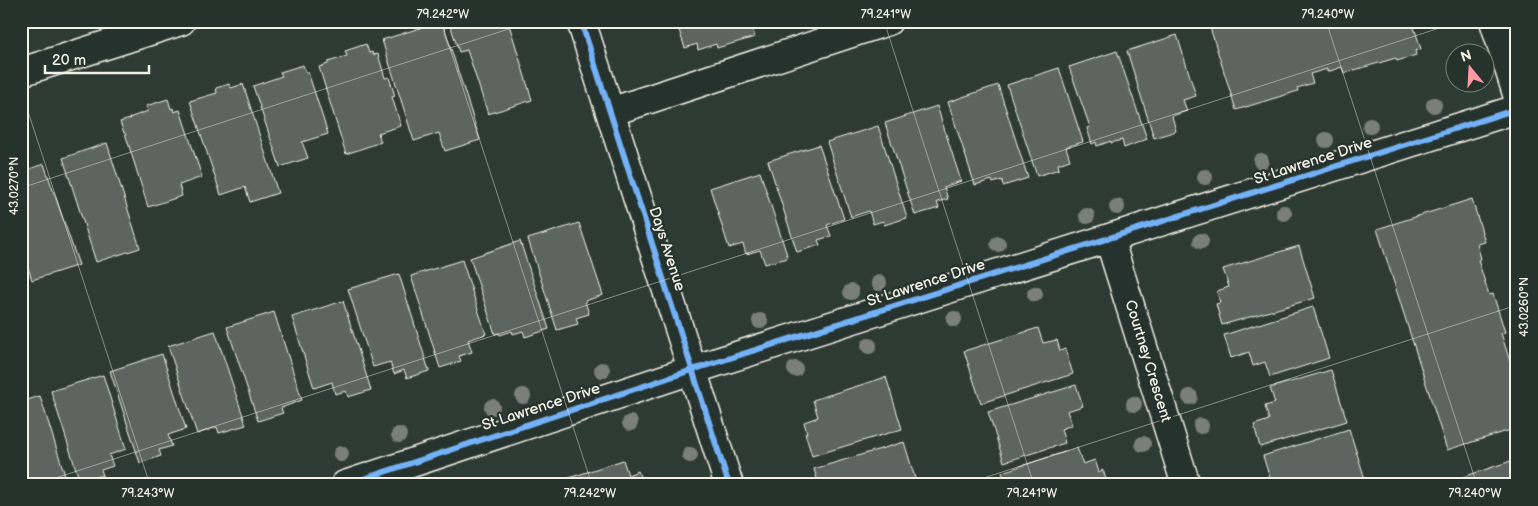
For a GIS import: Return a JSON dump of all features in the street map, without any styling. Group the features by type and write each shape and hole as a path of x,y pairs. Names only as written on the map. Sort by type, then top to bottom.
{"street":[{"path":"21,72 182,21"},
{"name":"Days Avenue","path":"581,21 729,485"},
{"path":"610,112 888,21"},
{"path":"1494,21 1517,94"},
{"name":"St Lawrence Drive","path":"345,485 692,370 1517,109"},
{"name":"Courtney Crescent","path":"1109,238 1186,485"}],"building":[{"path":"442,21 480,140 445,151 439,133 414,141 382,40"},
{"path":"449,21 508,21 532,100 488,114 467,50 459,52"},
{"path":"676,21 750,21 755,37 717,48 716,44 698,50 697,44 685,48"},
{"path":"1208,21 1412,21 1421,49 1415,51 1416,55 1397,61 1396,58 1344,73 1342,67 1327,72 1327,69 1310,74 1313,83 1297,88 1298,91 1236,110"},
{"path":"1177,35 1196,96 1183,100 1187,111 1172,116 1176,131 1154,138 1127,51"},
{"path":"366,44 369,53 372,52 373,55 378,54 385,78 389,77 395,96 392,97 401,126 378,133 381,142 346,154 319,67 347,56 345,51"},
{"path":"1117,51 1147,139 1124,148 1122,140 1111,143 1111,141 1097,146 1096,142 1092,144 1087,128 1090,127 1069,67"},
{"path":"303,65 306,73 308,72 328,134 302,142 308,158 280,167 253,86 282,76 280,72"},
{"path":"1059,68 1083,142 1066,147 1070,160 1058,164 1059,169 1037,176 1007,85"},
{"path":"229,84 231,88 243,84 278,193 250,202 245,187 221,195 190,101 217,93 216,88"},
{"path":"998,85 1028,178 1003,186 1002,180 993,183 992,180 975,185 948,102"},
{"path":"168,99 174,112 180,110 202,177 179,185 182,196 148,207 120,122 148,111 146,106"},
{"path":"937,106 961,181 944,187 948,199 937,202 939,208 915,215 885,123"},
{"path":"878,126 907,218 884,225 883,221 873,224 869,211 851,217 827,142"},
{"path":"107,143 140,248 96,262 63,158"},
{"path":"819,145 844,219 827,225 831,236 818,240 820,245 797,252 768,161"},
{"path":"44,164 79,265 32,280 21,247 21,172"},
{"path":"760,172 788,258 765,264 760,250 746,254 743,244 729,248 710,188"},
{"path":"1472,199 1485,242 1477,244 1481,259 1478,260 1489,295 1493,294 1505,332 1501,333 1512,368 1515,367 1517,372 1517,428 1447,450 1377,229"},
{"path":"579,223 603,295 585,301 589,314 576,318 578,324 557,330 528,239"},
{"path":"520,241 549,329 525,337 523,331 513,334 512,331 500,335 499,333 495,334 470,258"},
{"path":"1299,246 1315,298 1222,325 1216,304 1220,303 1217,291 1229,287 1223,269"},
{"path":"462,260 486,334 468,340 472,352 459,356 461,361 440,368 411,276"},
{"path":"399,274 429,371 407,378 404,370 394,374 390,362 373,367 348,289"},
{"path":"343,301 371,390 348,397 346,391 335,394 332,382 314,388 292,317"},
{"path":"1313,307 1329,358 1270,377 1265,362 1253,366 1249,352 1231,358 1224,335"},
{"path":"274,312 302,400 281,408 283,413 258,421 227,327"},
{"path":"1038,328 1043,343 1057,340 1060,351 1065,349 1073,374 981,403 964,351"},
{"path":"215,331 246,425 219,433 217,427 197,434 168,346"},
{"path":"162,354 186,429 168,435 172,446 159,450 161,456 140,463 110,371"},
{"path":"1331,370 1347,421 1260,447 1254,425 1269,420 1265,406 1275,403 1270,388"},
{"path":"103,375 126,449 109,455 113,466 101,470 103,475 80,482 51,391"},
{"path":"886,377 902,429 812,456 805,433 807,433 804,422 818,417 813,400"},
{"path":"1076,385 1083,406 1067,411 1072,425 1061,429 1065,443 1004,462 988,412"},
{"path":"40,396 68,485 32,485 31,482 21,485 21,402"},
{"path":"1349,429 1365,479 1348,485 1297,485 1295,479 1272,485 1263,456"},
{"path":"904,442 917,485 819,485 814,469"},
{"path":"1077,448 1083,464 1095,460 1099,472 1103,470 1108,485 1006,485 1002,472"},
{"path":"1517,459 1517,485 1459,485 1457,479"},
{"path":"623,460 628,475 638,471 643,484 648,482 649,485 548,485"}],"cycle path":[{"path":"581,21 729,485"},
{"path":"345,485 692,370 1517,109"}]}
